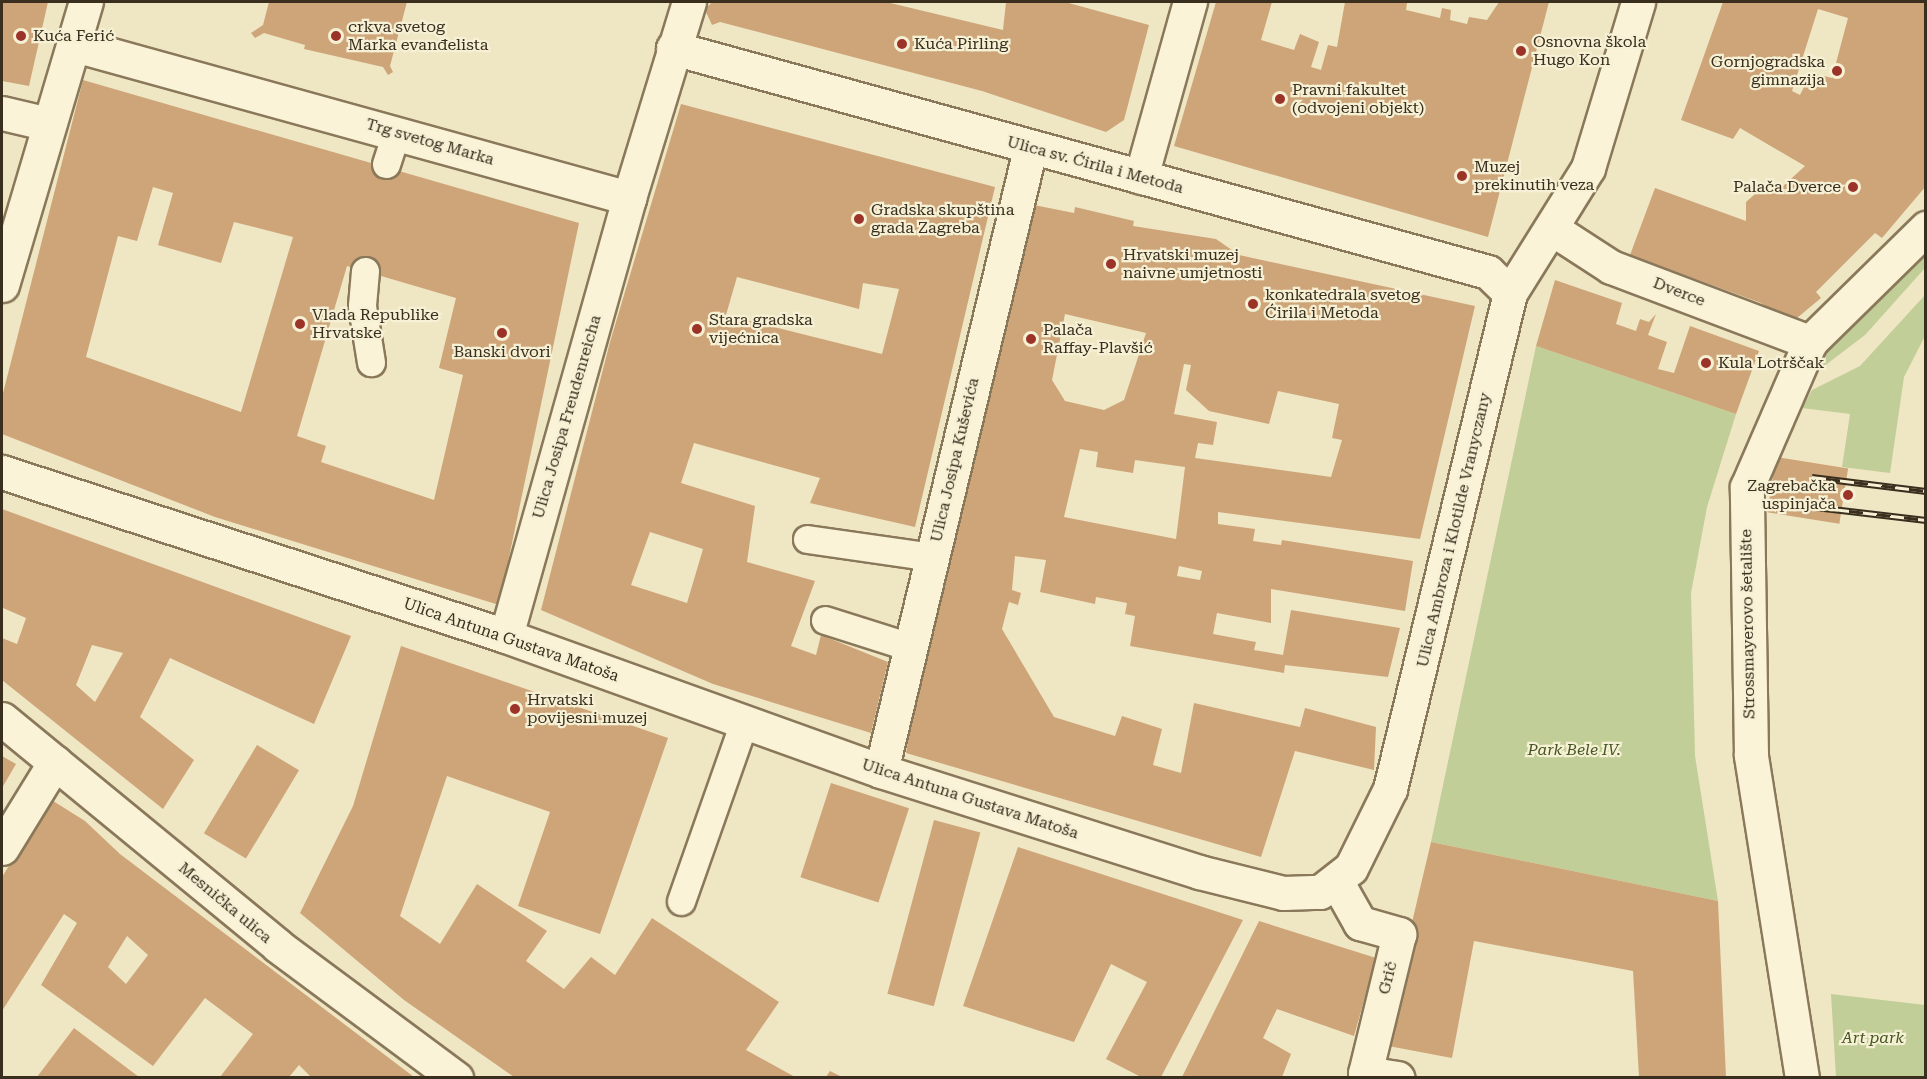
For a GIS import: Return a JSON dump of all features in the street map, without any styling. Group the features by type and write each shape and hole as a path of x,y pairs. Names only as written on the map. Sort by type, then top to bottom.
{"street":[{"path":"2,285 86,2"},
{"path":"629,198 673,48 689,2"},
{"path":"1141,177 1190,2"},
{"name":"Ulica Ambroza i Klotilde Vranyczany","path":"1338,884 1366,841 1398,767 1510,293 1525,263 1554,230 1588,168 1638,2"},
{"name":"Trg svetog Marka","path":"75,45 629,198"},
{"name":"Ulica sv. Ćirila i Metoda","path":"673,48 1030,148 1488,272 1510,293"},
{"path":"2,113 49,124"},
{"name":"Ulica Josipa Kuševića","path":"881,771 1030,148"},
{"name":"Ulica Josipa Freudenreicha","path":"506,636 629,198"},
{"name":"Strossmayerovo šetalište","path":"1802,1077 1750,755 1747,487 1810,342 1926,228"},
{"name":"Dverce","path":"1554,230 1611,267 1810,342"},
{"name":"Ulica Antuna Gustava Matoša","path":"2,472 506,636 881,771 1259,888 1302,894 1338,884"},
{"name":"Mesnička ulica","path":"2,719 278,946 456,1077"},
{"path":"2,848 55,762"},
{"name":"Grič","path":"1338,884 1360,923 1399,934 1365,1073 1398,1077"}],"lane":[{"path":"386,164 396,133"},
{"path":"366,271 362,306 371,362"},
{"path":"807,539 932,557"},
{"path":"825,620 910,647"},
{"path":"681,901 744,722"}],"green space":[{"path":"1925,240 1925,268 1865,335 1815,373 1817,357"},
{"path":"1925,295 1925,336 1904,377 1890,473 1842,467 1850,414 1802,408 1812,390 1860,366"},
{"name":"Park Bele IV.","path":"1536,346 1736,414 1707,507 1691,593 1695,756 1718,901 1431,842"},
{"name":"Art park","path":"1831,994 1925,1005 1925,1077 1836,1077"}],"building":[{"name":"Kuća Ferić","path":"2,2 48,2 29,86 2,81"},
{"name":"crkva svetog Marka evanđelista","path":"269,2 407,2 390,66 393,72 388,75 383,67 304,49 305,45 264,33 255,38 251,33 263,25"},
{"path":"712,2 886,2 1003,30 1006,2 1065,2 1149,25 1124,120 1106,132 982,91 720,22 712,25 705,10"},
{"path":"1216,2 1272,2 1261,40 1294,50 1300,34 1319,42 1311,67 1321,70 1328,45 1337,47 1345,2 1418,2 1407,3 1406,10 1440,18 1442,8 1451,10 1450,20 1467,24 1469,17 1487,20 1499,2 1549,2 1488,237 1174,146"},
{"name":"Palača Dverce","path":"1723,2 1926,2 1926,186 1882,238 1875,233 1816,292 1821,298 1791,323 1761,303 1630,255 1655,188 1746,221 1746,202 1763,187 1781,188 1805,166 1740,128 1733,139 1681,120","holes":["1818,9 1848,18 1832,78 1811,73 1800,95 1792,91"]},
{"name":"Banski dvori","path":"83,80 579,223 499,605 215,517 2,434 2,397","holes":["153,187 173,193 158,245 221,263 234,222 293,237 241,412 86,357 118,236 137,241","347,266 456,298 439,368 463,375 434,500 321,462 326,446 297,436"]},
{"name":"Stara gradska vijećnica","path":"681,104 995,187 915,527 810,503 820,478 694,443 681,483 755,506 747,562 815,581 791,646 816,655 821,635 888,662 871,733 713,684 541,610 610,342","holes":["737,277 859,309 863,283 899,289 882,354 726,315","650,532 703,549 687,603 631,585"]},
{"path":"1029,204 1074,213 1075,207 1134,221 1133,226 1216,239 1239,255 1475,306 1420,539 1218,512 1218,524 1255,529 1253,541 1281,545 1282,540 1413,561 1405,611 1271,589 1271,623 1217,613 1213,634 1256,642 1254,650 1283,655 1291,610 1400,628 1388,677 1285,665 1284,673 1130,646 1135,616 1125,614 1127,603 1096,597 1095,604 1040,592 1046,560 1015,556 1012,590 1021,593 1018,605 1009,602 1002,629 1054,717 1115,736 1122,716 1162,729 1153,765 1181,773 1194,703 1300,727 1305,708 1376,727 1374,770 1295,751 1261,857 906,753 929,610","holes":["1065,314 1146,333 1124,400 1104,410 1065,401 1052,380","1184,364 1191,365 1186,390 1209,411 1269,424 1278,391 1339,404 1332,438 1342,440 1331,477 1195,458 1198,443 1213,445 1217,422 1174,414","1080,449 1098,452 1096,467 1133,473 1135,460 1185,467 1176,539 1064,517","1179,566 1202,571 1200,580 1177,576"]},
{"path":"1555,280 1622,303 1616,324 1636,331 1640,319 1649,322 1656,314 1648,335 1667,342 1658,369 1674,373 1690,326 1759,351 1736,414 1536,346"},
{"path":"1776,457 1848,468 1839,524 1767,512"},
{"path":"2,509 351,636 314,724 170,658 140,717 194,760 163,809 2,680 2,638 17,644 26,618 3,608 2,613","holes":["92,645 123,653 95,702 76,685"]},
{"path":"401,646 668,738 600,934 518,906 550,812 447,776 400,916 440,944 477,884 547,931 526,961 564,989 591,957 615,975 652,918 779,1002 746,1050 795,1077 514,1077 404,1000 300,913 353,806"},
{"path":"257,745 299,770 246,859 204,833"},
{"path":"2,756 16,764 2,788"},
{"path":"831,783 909,808 878,902 800,877"},
{"path":"50,799 85,821 120,854 414,1077 311,1077 299,1065 289,1077 220,1077 253,1034 205,998 153,1066 41,985 77,923 64,914 2,1011 2,877","holes":["127,936 148,955 126,984 108,967"]},
{"path":"934,820 980,832 934,1006 887,994"},
{"path":"1431,842 1718,901 1726,1077 1639,1077 1633,971 1474,941 1452,1058 1383,1045"},
{"path":"1018,847 1243,920 1161,1077 1141,1077 1106,1059 1147,982 1111,964 1074,1042 963,1006"},
{"path":"1259,921 1376,958 1354,1036 1277,1009 1263,1038 1291,1054 1282,1077 1182,1077"},
{"path":"74,1028 139,1077 37,1077"},
{"path":"830,1071 842,1077 826,1077"}],"railway":[{"path":"1812,477 1926,491"},
{"path":"1807,506 1926,520"}],"place":[{"name":"Kuća Ferić","path":"21,36"},
{"name":"crkva svetog Marka evanđelista","path":"336,36"},
{"name":"Kuća Pirling","path":"902,44"},
{"name":"Osnovna škola Hugo Kon","path":"1521,51"},
{"name":"Gornjogradska gimnazija","path":"1837,71"},
{"name":"Pravni fakultet (odvojeni objekt)","path":"1280,99"},
{"name":"Muzej prekinutih veza","path":"1462,176"},
{"name":"Palača Dverce","path":"1853,187"},
{"name":"Gradska skupština grada Zagreba","path":"859,219"},
{"name":"Hrvatski muzej naivne umjetnosti","path":"1111,264"},
{"name":"konkatedrala svetog Ćirila i Metoda","path":"1253,304"},
{"name":"Vlada Republike Hrvatske","path":"300,324"},
{"name":"Stara gradska vijećnica","path":"697,329"},
{"name":"Banski dvori","path":"502,333"},
{"name":"Palača Raffay-Plavšić","path":"1031,339"},
{"name":"Kula Lotrščak","path":"1706,363"},
{"name":"Zagrebačka uspinjača","path":"1848,495"},
{"name":"Hrvatski povijesni muzej","path":"515,709"}]}
